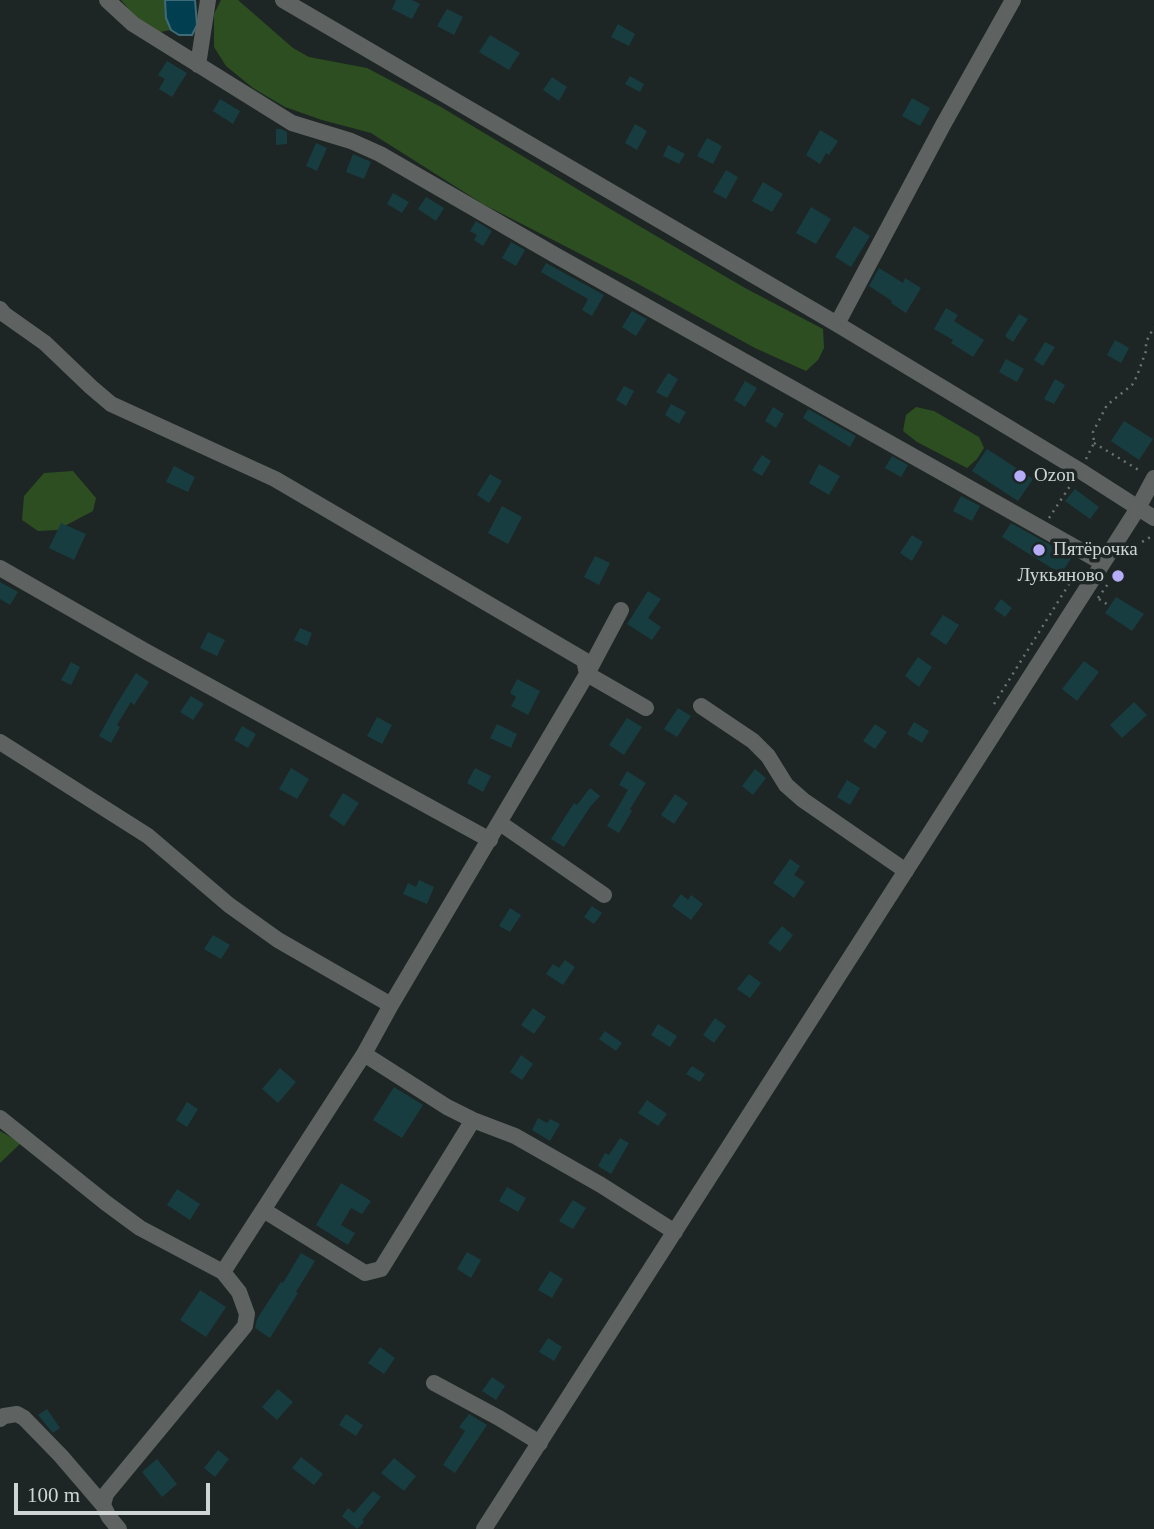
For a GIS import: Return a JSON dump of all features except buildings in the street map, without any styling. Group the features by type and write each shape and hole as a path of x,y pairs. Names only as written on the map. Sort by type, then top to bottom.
{"street":[{"path":"107,0 133,24 292,123 351,141 380,154 1103,563"},
{"path":"198,65 208,0"},
{"path":"283,0 837,324 1154,518"},
{"path":"837,324 1013,0"},
{"path":"0,309 45,343 111,404 275,478 584,660 587,674 646,708"},
{"path":"485,1529 1103,563 1154,479"},
{"path":"0,568 490,840"},
{"path":"223,1272 364,1054 587,674 621,610"},
{"path":"701,706 753,741 768,756 786,785 803,800 906,871"},
{"path":"0,742 148,836 229,905 278,940 391,1005"},
{"path":"500,823 604,895"},
{"path":"364,1054 447,1107 515,1136 601,1185 675,1232"},
{"path":"0,1118 140,1228 223,1272 239,1292 247,1314 245,1326 106,1494 103,1505"},
{"path":"265,1210 365,1273 381,1269 473,1120"},
{"path":"434,1383 540,1443"},
{"path":"0,1419 16,1414 24,1418 103,1505 119,1529"}],"path":[{"path":"1154,327 1146,342 1138,376 1132,385 1107,405 1093,432 1094,443 1154,479"},
{"path":"1043,528 1072,483"},
{"path":"1099,599 1111,606"}],"green space":[{"path":"121,0 165,0 166,18 171,30 160,32 137,19"},
{"path":"221,0 238,0 293,48 309,57 367,68 441,107 745,288 823,329 824,348 818,360 806,371 755,348 483,204 371,133 285,107 253,88 226,66 214,47 214,14"},
{"path":"916,407 934,411 979,437 984,448 977,459 967,468 917,442 903,431 906,415"},
{"path":"73,471 96,498 93,511 57,530 38,531 22,520 24,496 44,473"},
{"path":"0,1131 21,1143 0,1163"}],"water":[{"path":"165,0 195,0 197,25 192,35 179,35 171,30 166,18"}],"place":[{"name":"Ozon","path":"1020,476"},
{"name":"Пятёрочка","path":"1039,550"},
{"name":"Лукьяново","path":"1118,576"}]}
